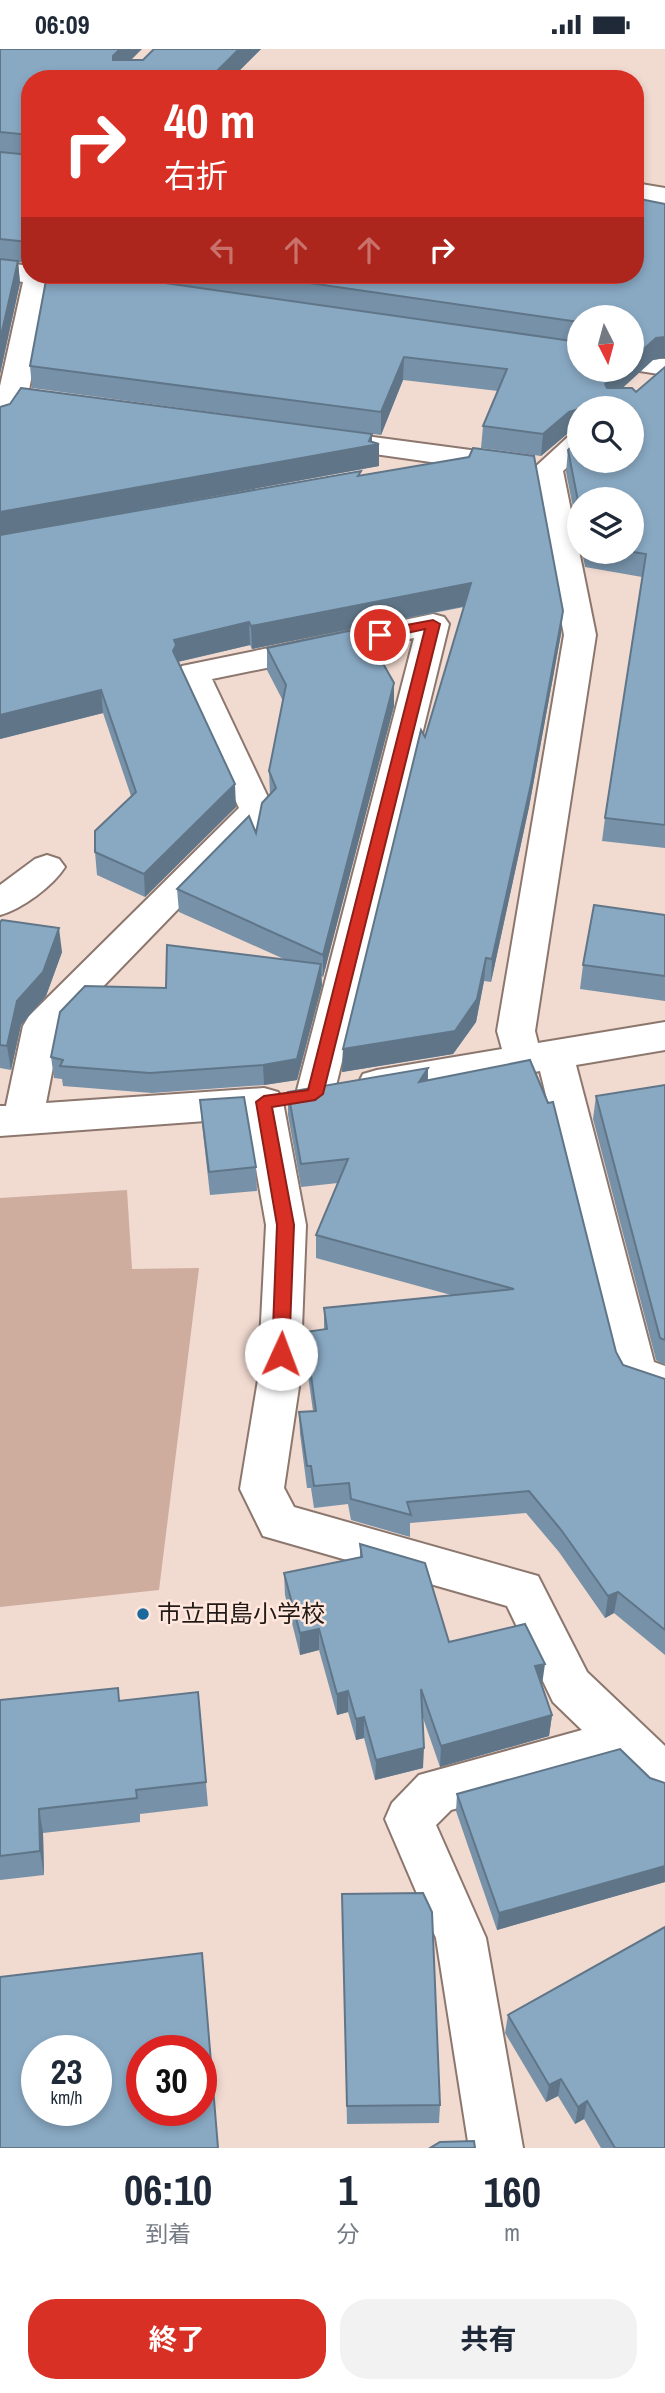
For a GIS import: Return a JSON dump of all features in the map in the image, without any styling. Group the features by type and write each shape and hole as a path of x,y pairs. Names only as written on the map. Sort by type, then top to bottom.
{"street":[{"path":"644,192 665,196"},
{"path":"0,270 21,273"},
{"path":"36,284 4,404 96,408"},
{"path":"94,284 119,288"},
{"path":"644,364 665,367"},
{"path":"638,392 665,367"},
{"path":"303,436 548,469 567,452"},
{"path":"386,478 482,460"},
{"path":"548,469 580,635 516,1031 539,1056 567,1095 636,1373 665,1384"},
{"path":"315,1094 433,624 193,673 257,810 42,1026 12,1120 264,1102 315,1094 539,1056 665,1036"},
{"path":"0,903 47,867"},
{"path":"264,1102 286,1225 279,1380 262,1489 279,1522 522,1590 570,1687 665,1778"},
{"path":"496,2148 461,1938 409,1819 436,1791 625,1740"}],"shaded area":[{"path":"127,1190 132,1269 199,1268 159,1590 0,1607 0,1198"}],"building":[{"path":"0,49 120,49 113,56 113,60 143,60 154,49 239,49 218,70 21,70 21,134 0,132"},
{"path":"0,152 21,154 21,241 0,239"},
{"path":"644,200 665,204 665,337 656,338 644,349 644,305 567,305 567,320 316,284 644,284"},
{"path":"0,259 18,261 0,340"},
{"path":"45,284 172,284 567,340 567,382 607,382 607,388 632,388 636,392 665,367 665,825 605,818 646,554 644,487 575,487 573,473 644,473 644,396 567,396 567,414 543,434 483,426 507,369 404,357 381,412 30,366"},
{"path":"21,388 372,434 369,441 379,444 0,512 0,407 10,404"},
{"path":"473,448 534,456 563,611 531,784 492,959 486,958 477,999 455,1031 343,1049 421,730 425,737 471,583 251,626 249,622 174,640 176,645 173,651 235,784 144,874 95,852 95,831 136,792 101,690 0,715 0,535 361,471 358,476 469,457"},
{"path":"363,628 394,683 323,955 177,889 249,816 256,833 262,803 276,788 269,771 286,685 267,648"},
{"path":"594,905 665,915 665,976 583,965"},
{"path":"2,920 59,928 43,972 17,1001 7,1046 0,1045"},
{"path":"167,945 321,964 297,1059 263,1065 150,1073 60,1066 63,1060 51,1057 60,1012 85,986 166,988"},
{"path":"530,1060 548,1103 553,1102 616,1352 623,1365 665,1379 665,1630 618,1592 608,1596 562,1531 529,1491 407,1502 411,1515 351,1499 349,1483 314,1486 311,1466 307,1466 299,1412 316,1411 305,1332 327,1329 324,1308 514,1289 316,1235 348,1159 301,1164 288,1092 428,1068 419,1082"},
{"path":"665,1085 665,1340 660,1338 596,1096"},
{"path":"244,1097 256,1167 209,1172 200,1100"},
{"path":"360,1544 425,1563 449,1642 525,1624 545,1664 535,1666 552,1715 441,1746 421,1689 424,1748 376,1760 364,1717 356,1719 348,1691 337,1694 319,1629 300,1633 284,1573 362,1557"},
{"path":"118,1688 119,1701 198,1692 206,1782 136,1790 137,1798 39,1809 40,1851 0,1856 0,1700"},
{"path":"620,1749 650,1778 665,1783 665,1866 499,1913 457,1794"},
{"path":"423,1893 432,1912 440,2105 347,2106 342,1894"},
{"path":"665,1927 665,2148 615,2148 587,2101 578,2107 561,2079 549,2085 508,2015"},
{"path":"202,1953 209,2035 126,2035 126,2126 216,2126 218,2148 0,2148 0,1977"},
{"path":"474,2141 475,2148 430,2148 440,2142"}],"place":[{"name":"市立田島小学校","path":"143,1614"}],"route":[{"path":"281,1354 286,1225 264,1102 315,1094 433,624 380,635"}]}
